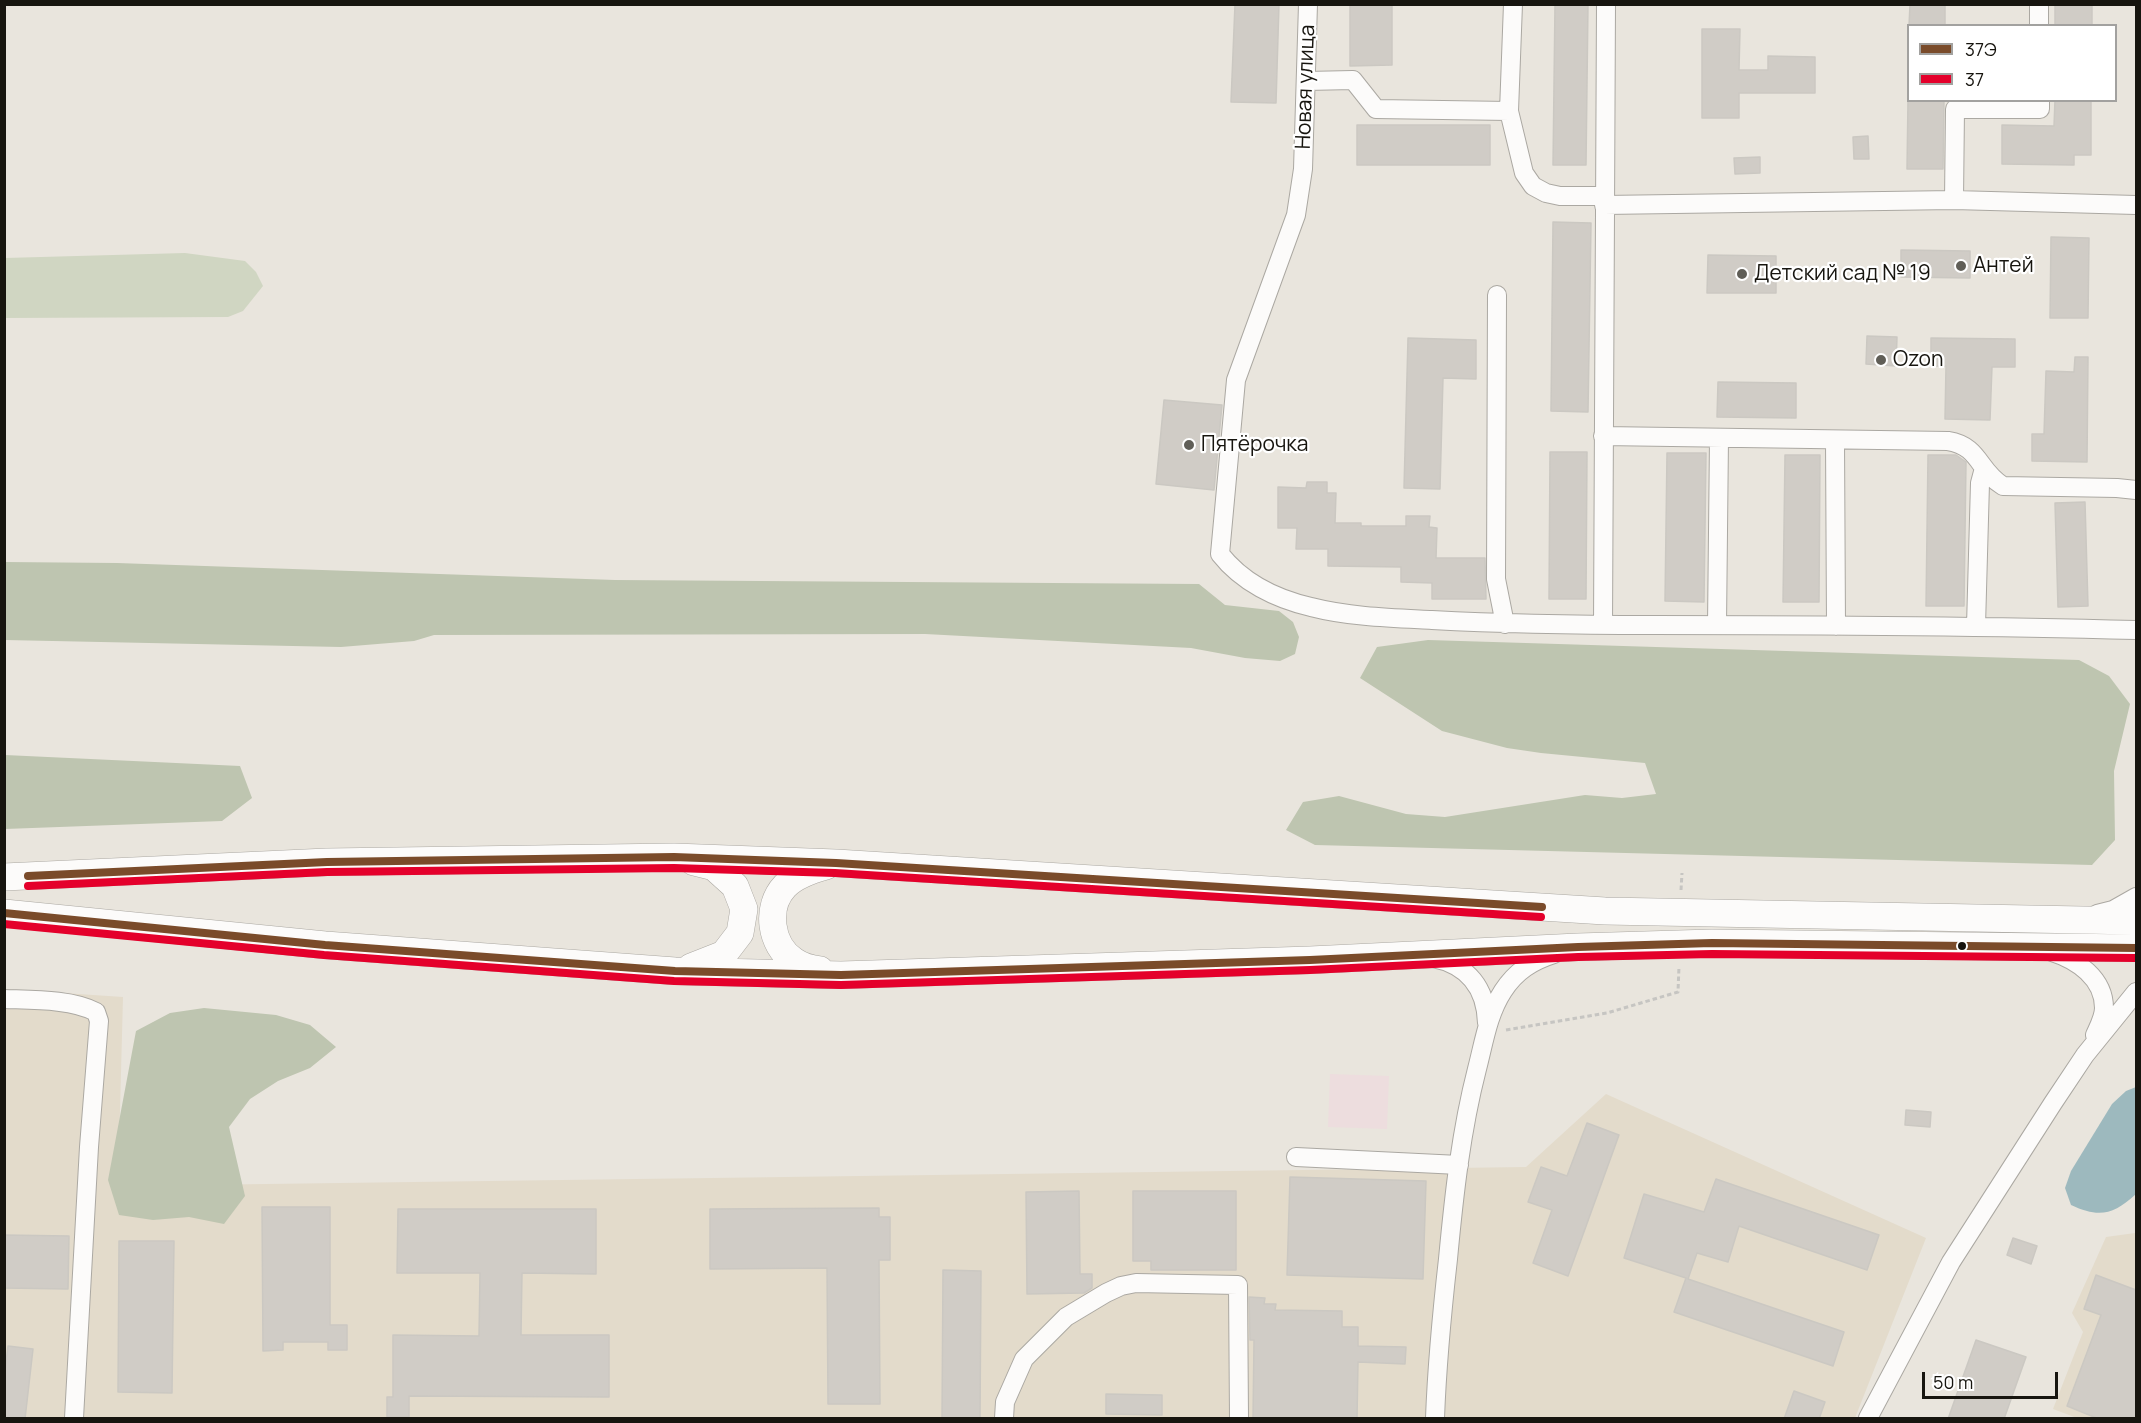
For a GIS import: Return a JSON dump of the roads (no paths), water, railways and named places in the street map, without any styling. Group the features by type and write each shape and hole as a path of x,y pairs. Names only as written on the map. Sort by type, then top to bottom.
{"highway":[{"path":"674,857 714,867 735,886 744,909 740,933 724,954 702,964 675,971"},
{"path":"4,877 327,862 674,857 836,864 1605,911 2136,921"},
{"path":"836,864 805,872 784,887 773,906 772,926 780,946 793,961 813,969 841,975"},
{"path":"4,913 325,945 675,971 841,975 1420,956 1578,946 1712,943 2136,948"}],"street":[{"name":"Новая улица","path":"1308,4 1303,169 1296,215 1236,380 1220,554 1229,566 1262,590 1312,608 1374,617 1506,624"},
{"path":"1513,4 1509,111 1524,173 1533,186 1546,193 1604,201 1954,201 2136,206"},
{"path":"1603,625 1606,4"},
{"path":"2039,4 2039,24"},
{"path":"1306,81 1353,80 1376,109 1509,111"},
{"path":"1954,201 1955,109 2040,109 2040,102"},
{"path":"1497,295 1496,579 1506,624 1976,626 2136,630"},
{"path":"1603,436 1948,441 1970,448 1997,482 2009,488 2136,490"},
{"path":"1717,625 1719,438"},
{"path":"1835,440 1836,626"},
{"path":"1976,626 1980,483 1984,468"},
{"path":"2075,920 2113,910 2136,897"},
{"path":"1435,1419 1438,1361 1453,1206 1467,1108 1487,1030 1494,1007 1503,991 1526,965 1578,946"},
{"path":"2040,947 2080,964 2092,975 2098,985 2104,1008 2102,1019 2085,1055"},
{"path":"1420,956 1442,960 1458,968 1473,980 1481,991 1487,1007 1487,1030"},
{"path":"1868,1419 1951,1262 2085,1055 2136,992"},
{"path":"4,999 41,1000 87,1007 96,1012 99,1021 88,1159 74,1419"},
{"path":"1296,1157 1459,1165"},
{"path":"1004,1419 1005,1402 1024,1359 1066,1317 1121,1286 1154,1282 1238,1286 1239,1419"}],"water":[{"path":"2136,1087 2136,1194 2120,1206 2105,1212 2090,1212 2071,1205 2065,1188 2071,1171 2112,1104 2126,1091"}],"place":[{"name":"Антей","path":"1961,266"},
{"name":"Детский сад № 19","path":"1742,274"},
{"name":"Ozon","path":"1881,360"},
{"name":"Пятёрочка","path":"1189,445"}]}
